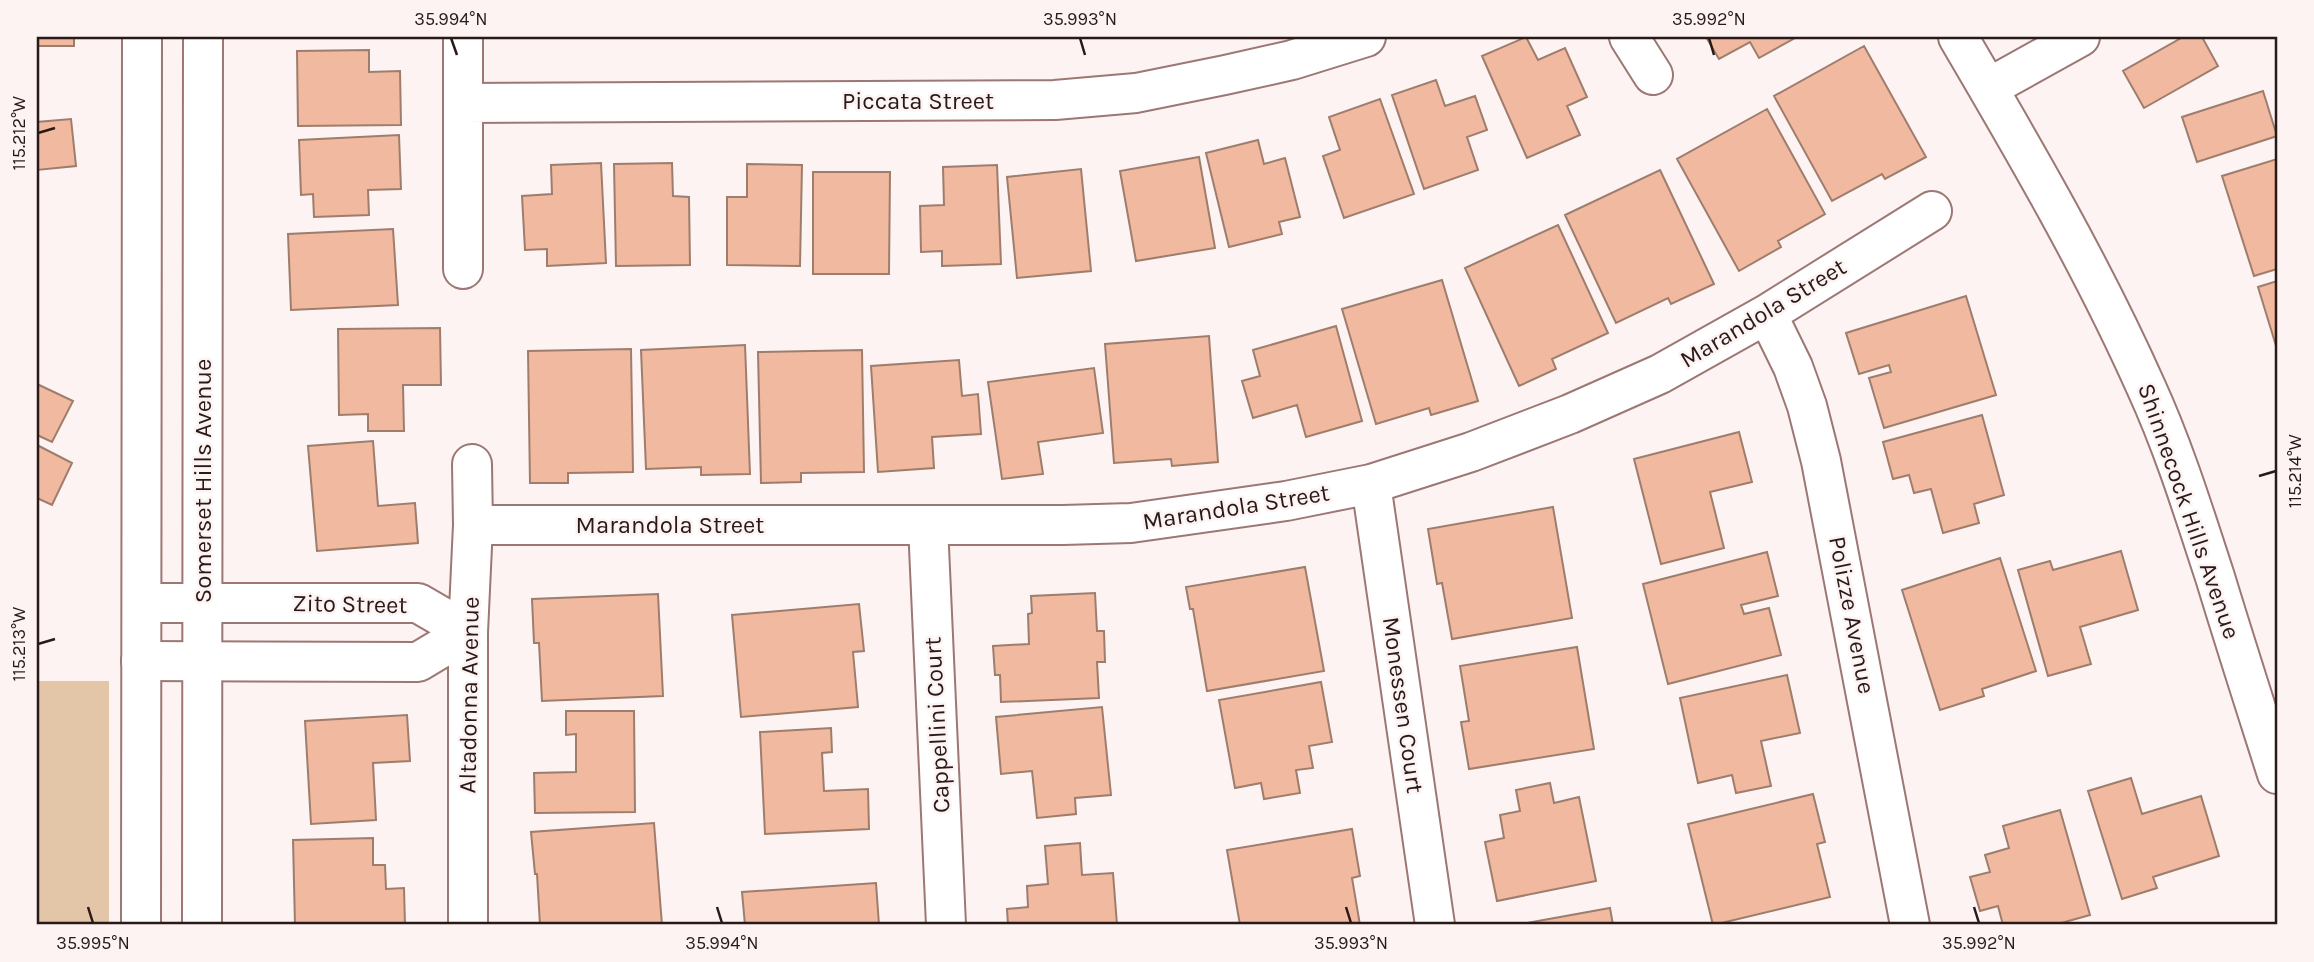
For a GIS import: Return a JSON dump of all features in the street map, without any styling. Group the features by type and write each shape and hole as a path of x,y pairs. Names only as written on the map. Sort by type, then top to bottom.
{"street":[{"path":"141,925 142,37"},
{"name":"Somerset Hills Avenue","path":"202,925 203,37"},
{"path":"463,37 463,269"},
{"name":"Piccata Street","path":"464,103 1055,100 1136,93 1225,75 1292,60 1366,37"},
{"path":"1629,37 1653,75"},
{"name":"Shinnecock Hills Avenue","path":"1958,37 2101,291 2147,389 2265,694 2275,761"},
{"path":"1988,88 2080,37"},
{"name":"Marandola Street","path":"473,525 1131,523 1286,502 1371,484 1471,452 1570,414 1660,374 1766,314 1933,211"},
{"name":"Polizze Avenue","path":"1766,314 1793,367 1807,406 1821,461 1910,925"},
{"name":"Altadonna Avenue","path":"468,925 468,632 473,525 472,464"},
{"name":"Monessen Court","path":"1371,484 1435,925"},
{"name":"Cappellini Court","path":"928,525 946,925"},
{"name":"Zito Street","path":"142,603 418,603 468,632"},
{"path":"365,662 366,603"},
{"path":"141,661 418,662 468,632"}],"shaded area":[{"path":"37,681 109,681 109,925 37,925"}],"building":[{"path":"37,37 74,37 74,46 37,46"},
{"path":"1526,37 1538,60 1565,48 1587,97 1567,106 1580,135 1527,158 1482,56"},
{"path":"1706,37 1795,38 1759,58 1750,42 1719,59"},
{"path":"2183,37 2202,37 2218,66 2144,108 2123,71"},
{"path":"1864,46 1926,157 1885,179 1882,174 1832,201 1774,96"},
{"path":"369,50 369,72 400,71 401,125 298,126 297,51"},
{"path":"1436,80 1445,106 1475,96 1487,130 1467,137 1478,170 1424,189 1392,95"},
{"path":"2263,91 2277,136 2197,162 2182,117"},
{"path":"1380,99 1414,194 1344,218 1323,156 1340,150 1329,117"},
{"path":"1767,109 1825,214 1778,241 1781,247 1739,271 1677,159"},
{"path":"71,119 76,166 37,170 37,122"},
{"path":"399,135 401,189 368,190 369,215 314,217 313,194 301,195 299,140"},
{"path":"1258,140 1264,164 1285,158 1300,217 1279,222 1282,234 1229,247 1206,153"},
{"path":"1199,157 1215,248 1136,261 1120,171"},
{"path":"2277,159 2277,269 2254,276 2222,176"},
{"path":"601,163 606,263 547,266 547,249 525,250 522,196 552,194 551,165"},
{"path":"672,163 673,196 689,197 690,265 616,266 614,164"},
{"path":"747,164 802,165 800,266 727,265 727,197 747,197"},
{"path":"997,165 1001,264 942,266 942,251 921,252 920,206 944,205 943,167"},
{"path":"1081,169 1091,271 1017,278 1007,177"},
{"path":"1660,170 1714,284 1671,304 1668,298 1616,323 1565,215"},
{"path":"813,172 890,172 889,274 813,274"},
{"path":"1558,225 1608,333 1552,359 1556,369 1519,386 1465,268"},
{"path":"393,229 398,305 291,310 288,234"},
{"path":"1442,280 1478,401 1431,415 1429,408 1376,424 1342,309"},
{"path":"2277,281 2277,349 2258,287"},
{"path":"1966,296 1996,395 1884,428 1869,378 1891,372 1889,365 1859,374 1846,333"},
{"path":"1336,326 1362,421 1306,437 1297,405 1253,418 1242,381 1260,376 1253,350"},
{"path":"440,328 441,385 403,385 404,431 368,431 368,414 339,415 338,329"},
{"path":"1209,336 1218,462 1172,466 1171,459 1114,463 1105,344"},
{"path":"745,345 750,474 701,475 701,467 646,469 641,350"},
{"path":"631,349 633,472 568,473 568,483 530,483 528,351"},
{"path":"862,350 864,472 801,473 801,482 761,483 758,352"},
{"path":"959,360 962,396 978,394 981,434 932,437 934,468 878,472 871,366"},
{"path":"1094,368 1103,433 1038,442 1043,474 1002,479 988,382"},
{"path":"37,384 73,401 52,442 37,435"},
{"path":"1982,415 2004,495 1974,504 1979,523 1943,533 1931,489 1914,493 1909,475 1893,479 1883,442"},
{"path":"1739,432 1752,482 1710,492 1724,548 1661,564 1634,459"},
{"path":"373,441 378,506 415,503 418,543 317,551 308,446"},
{"path":"37,445 72,463 52,505 37,498"},
{"path":"1553,507 1572,618 1452,639 1442,583 1437,584 1428,529"},
{"path":"2121,551 2138,610 2080,627 2091,664 2048,676 2018,570 2050,561 2053,570"},
{"path":"1767,552 1778,596 1741,605 1744,614 1769,608 1781,655 1668,684 1643,584"},
{"path":"2000,558 2036,671 1982,689 1984,696 1940,710 1902,590"},
{"path":"1305,567 1324,671 1207,691 1193,609 1190,609 1186,587"},
{"path":"1095,593 1097,631 1104,631 1105,662 1097,662 1099,698 1001,702 1000,675 995,675 993,646 1029,644 1028,614 1032,613 1031,596"},
{"path":"658,594 663,696 542,701 539,643 534,643 532,599"},
{"path":"859,604 864,651 853,652 858,707 741,717 732,615"},
{"path":"1577,647 1594,749 1469,769 1461,722 1469,721 1460,666"},
{"path":"1787,675 1800,733 1761,741 1771,786 1736,793 1732,775 1698,783 1680,698"},
{"path":"1321,682 1332,742 1309,746 1313,768 1296,770 1300,793 1264,799 1261,783 1235,788 1219,700"},
{"path":"1102,707 1111,795 1075,798 1076,814 1037,818 1032,771 1001,774 996,717"},
{"path":"566,711 634,711 635,812 535,813 534,773 576,772 576,734 566,735"},
{"path":"407,715 410,761 373,763 376,820 311,824 305,721"},
{"path":"831,728 832,752 822,753 824,791 868,789 869,829 765,834 760,732"},
{"path":"2131,778 2142,814 2201,796 2219,856 2153,877 2157,888 2122,899 2088,791"},
{"path":"1550,783 1554,803 1579,797 1596,881 1497,901 1485,842 1504,838 1500,815 1520,811 1516,790"},
{"path":"1813,794 1825,842 1817,844 1830,897 1713,925 1688,824"},
{"path":"2060,810 2090,915 2054,925 2003,925 1998,906 1980,911 1970,877 1990,872 1985,855 2009,848 2003,826"},
{"path":"654,823 662,925 540,925 531,832"},
{"path":"1352,829 1360,876 1352,878 1360,925 1240,925 1227,850"},
{"path":"373,838 373,865 385,865 386,889 404,888 405,925 295,925 293,840"},
{"path":"1080,843 1082,875 1113,873 1117,925 1008,925 1007,909 1028,907 1027,886 1048,884 1045,846"},
{"path":"876,883 879,925 745,925 742,892"},
{"path":"1610,908 1613,925 1516,925"}]}
